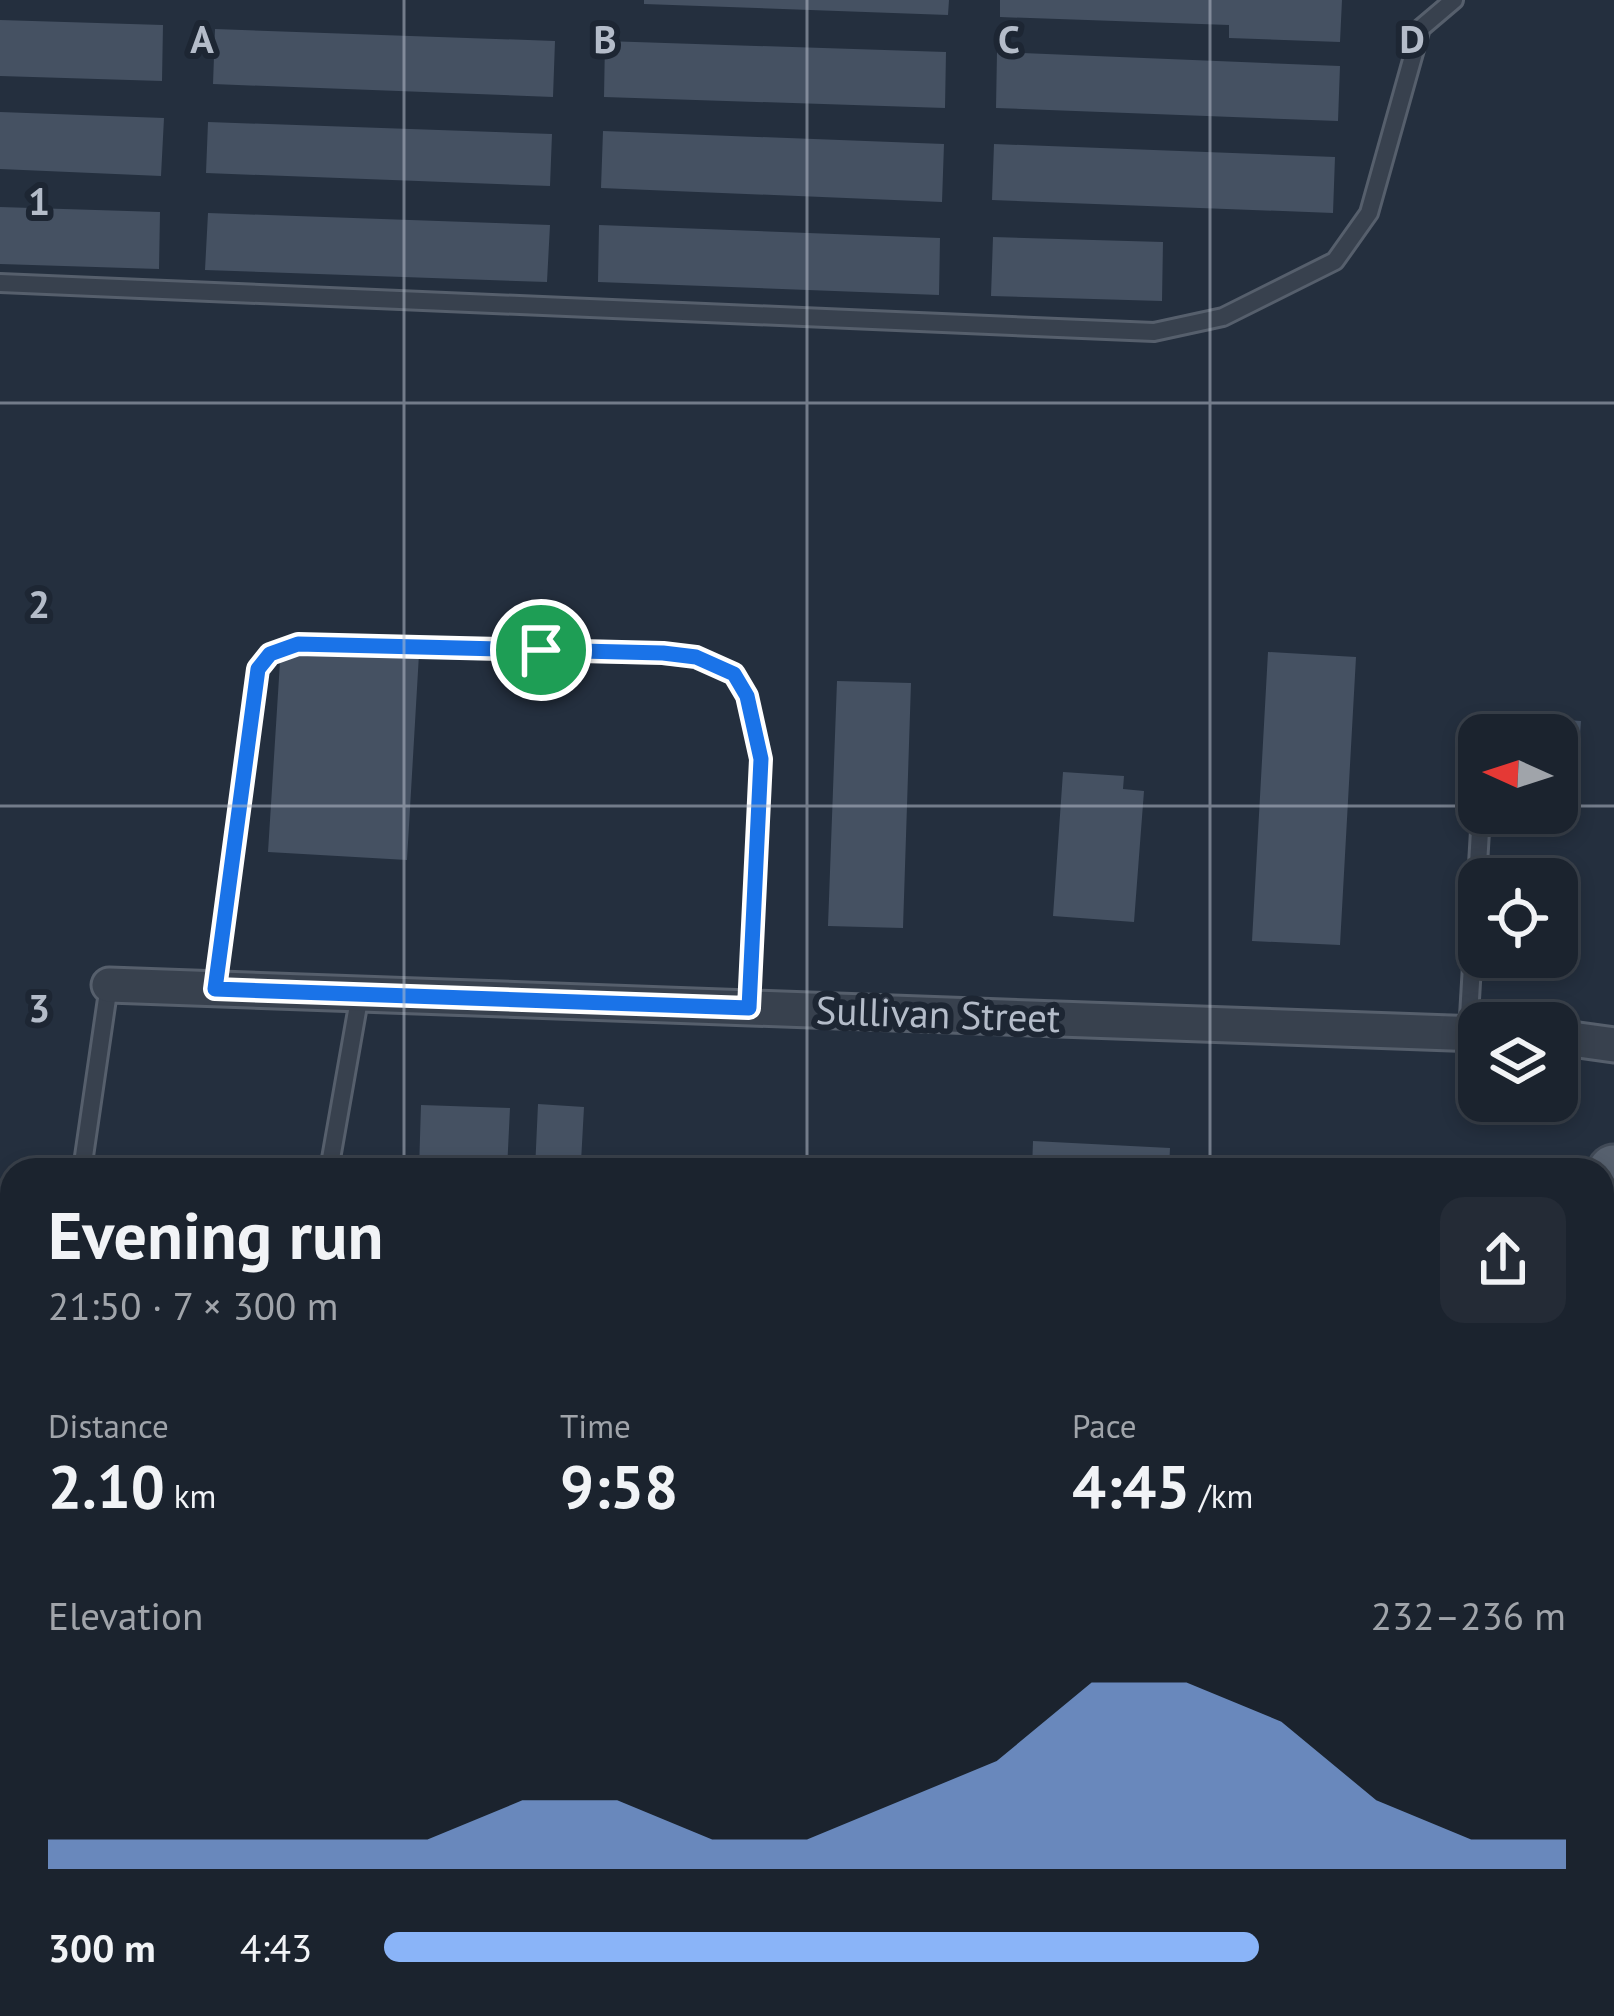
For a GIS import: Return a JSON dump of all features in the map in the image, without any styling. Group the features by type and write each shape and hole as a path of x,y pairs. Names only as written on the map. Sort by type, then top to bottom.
{"street":[{"name":"Sullivan Street","path":"109,985 1458,1032"},
{"path":"1578,1040 1614,1046"}],"lane":[{"path":"0,283 1154,332 1223,317 1335,261 1369,213 1421,28 1454,0"},
{"path":"215,989 258,669 270,654 298,644 663,653 696,657 734,674 747,696 761,759 749,1008"},
{"path":"1475,1002 1480,834"},
{"path":"84,1158 109,985"},
{"path":"331,1158 360,994"}],"building":[{"path":"644,0 949,0 948,15 644,4"},
{"path":"1000,0 1342,0 1340,42 1229,38 1229,25 1000,17"},
{"path":"0,20 163,25 162,81 0,76"},
{"path":"215,29 555,41 553,97 213,84"},
{"path":"605,41 946,52 945,108 604,97"},
{"path":"997,52 1340,66 1338,121 996,108"},
{"path":"0,112 164,118 161,176 0,169"},
{"path":"208,122 552,134 550,186 206,173"},
{"path":"603,131 944,144 942,202 601,188"},
{"path":"994,144 1335,157 1333,213 992,200"},
{"path":"0,207 160,212 159,269 0,264"},
{"path":"208,213 550,225 547,282 205,270"},
{"path":"599,225 940,238 939,295 598,282"},
{"path":"993,237 1163,242 1162,301 991,296"},
{"path":"281,646 419,654 407,860 268,852"},
{"path":"1268,652 1356,657 1340,945 1252,941"},
{"path":"837,681 911,683 903,928 828,926"},
{"path":"1063,772 1124,776 1123,789 1144,791 1134,922 1053,916"},
{"path":"538,1104 584,1107 581,1158 536,1158"},
{"path":"421,1105 510,1108 508,1158 419,1158"},
{"path":"1033,1141 1170,1148 1170,1158 1032,1158"}],"route":[{"path":"298,644 541,650 696,657 734,674 747,696 761,759 749,1008 215,989 258,669 270,654 298,644"}]}
